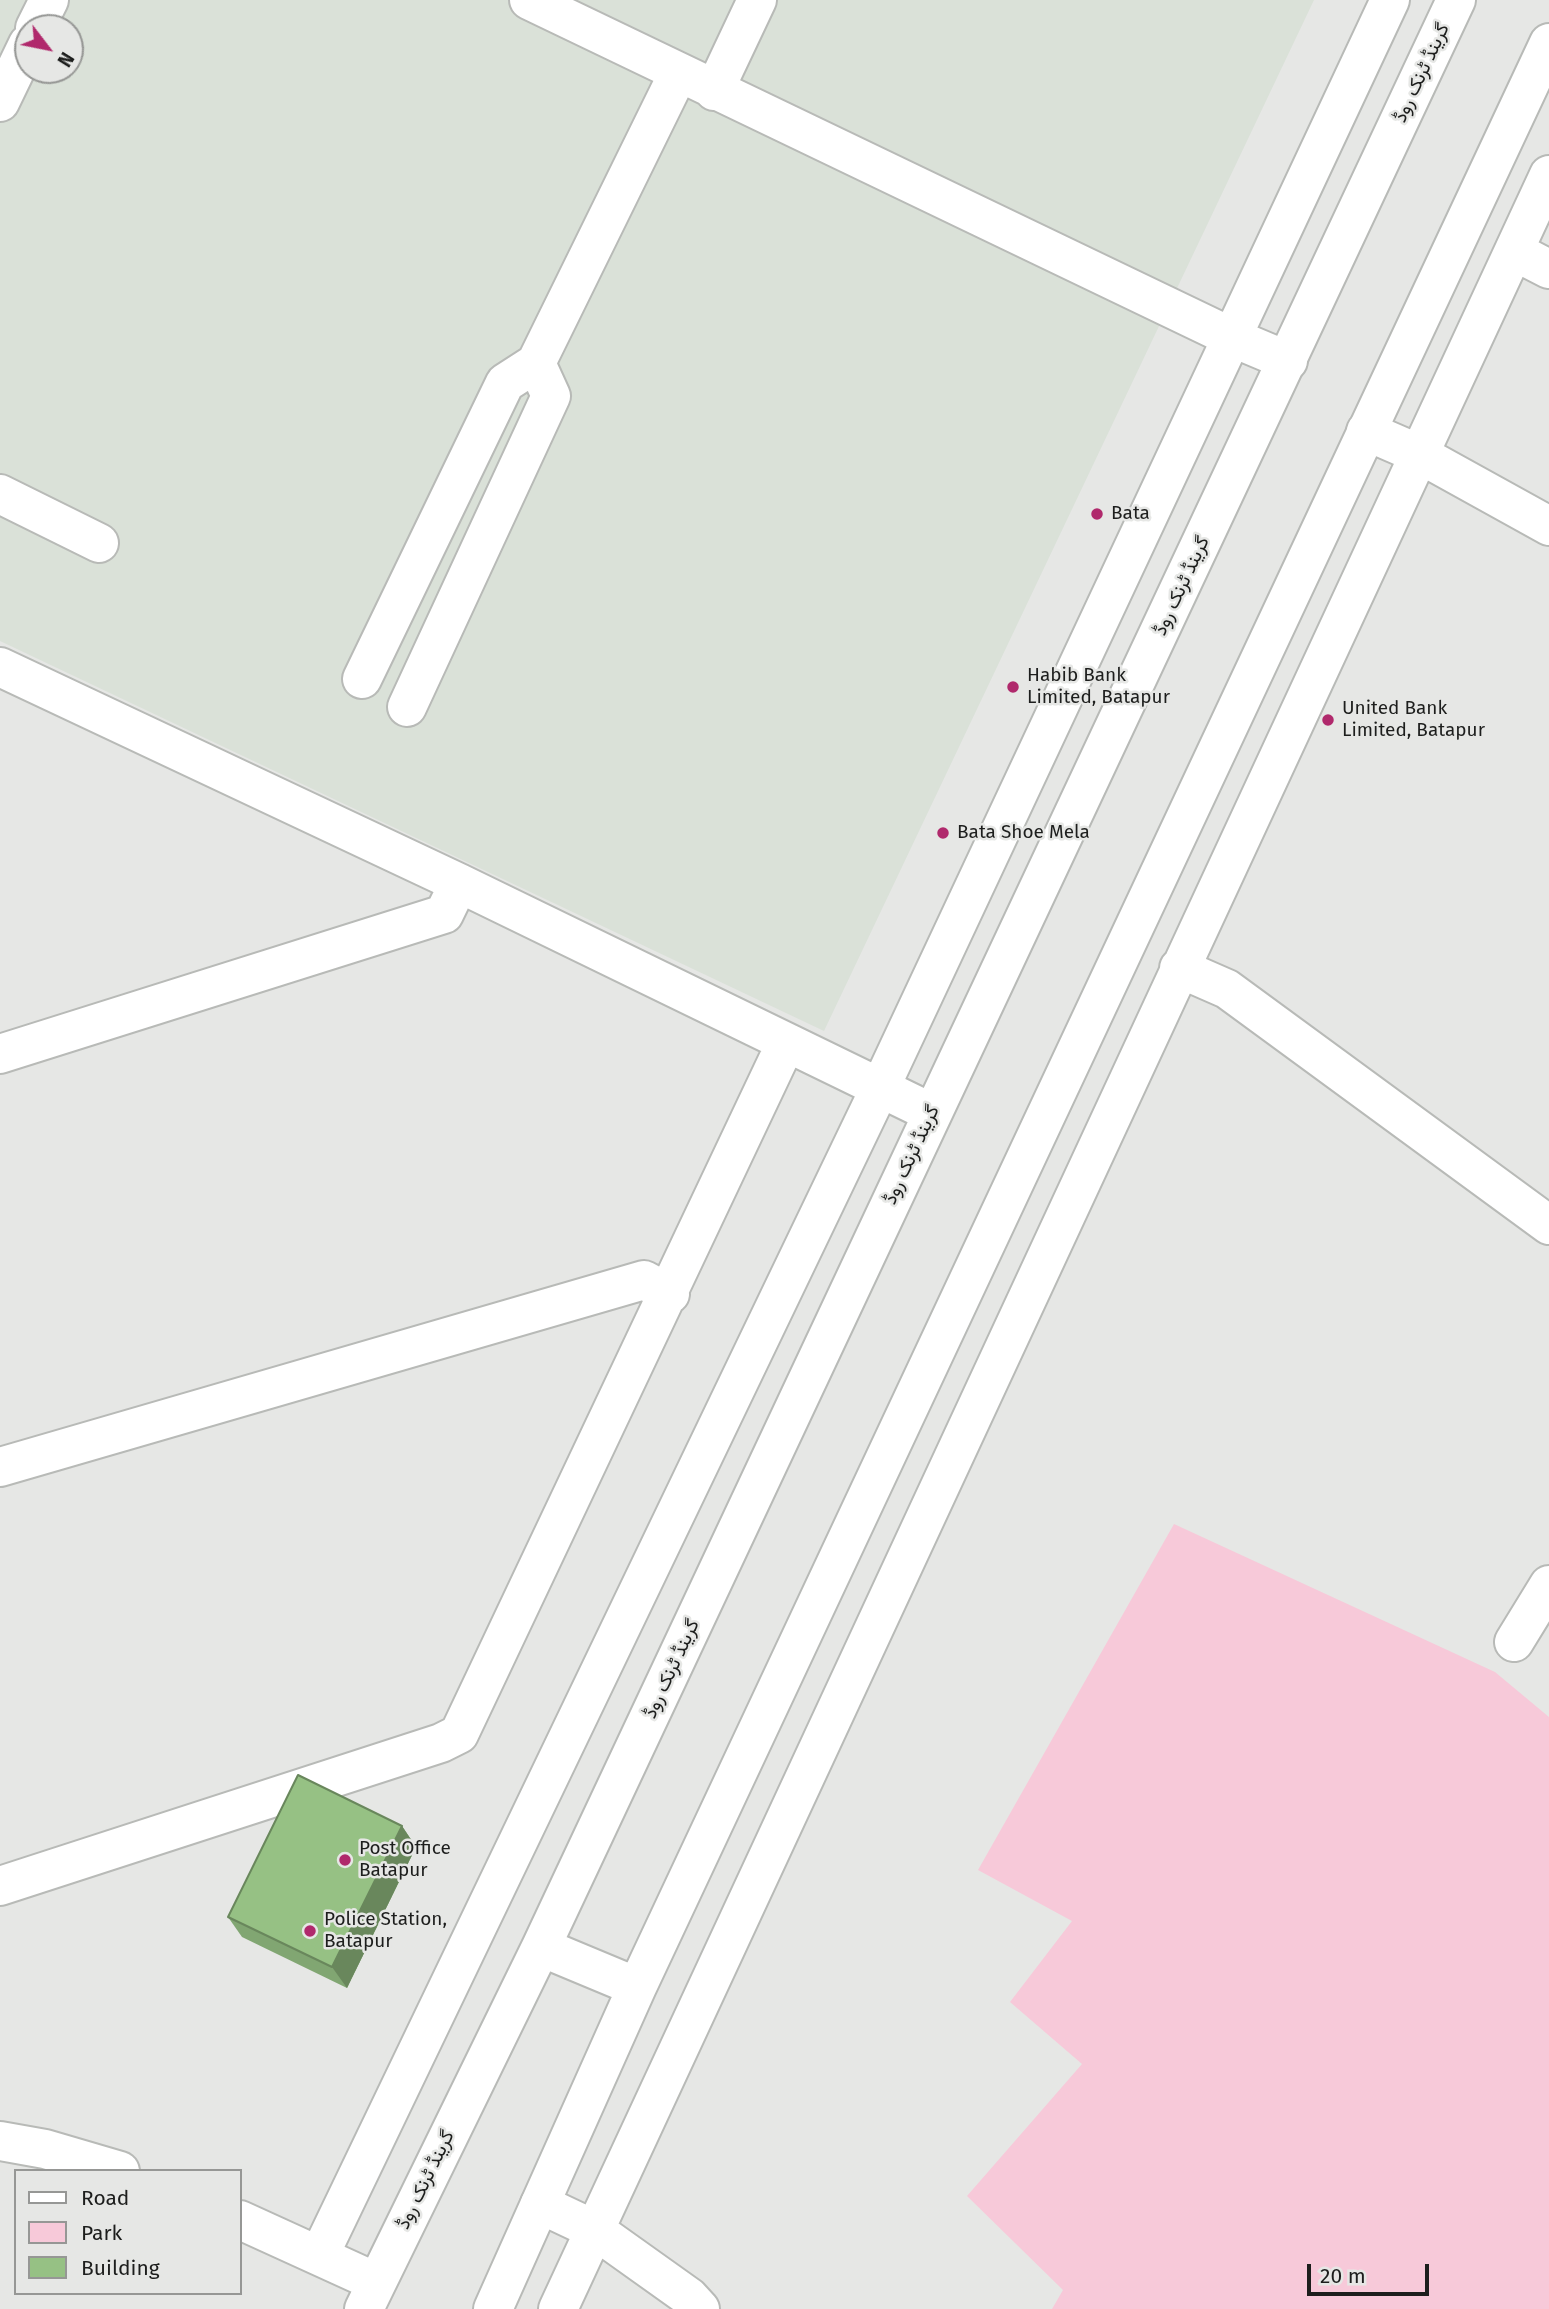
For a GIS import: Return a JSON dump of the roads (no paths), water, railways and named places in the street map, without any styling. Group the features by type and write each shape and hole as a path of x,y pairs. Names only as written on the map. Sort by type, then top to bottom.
{"main road":[{"path":"529,0 678,74 1231,337 1288,361"},
{"path":"714,91 757,0"},
{"path":"320,2254 880,1087 1390,0"},
{"name":"گرینڈ ٹرنک روڈ","path":"370,2295 541,1947 1456,0"},
{"path":"493,2309 637,1987 1549,43"},
{"path":"0,102 14,73"},
{"path":"362,679 505,383 536,363 678,74"},
{"path":"558,2309 1549,176"},
{"path":"1514,251 1549,269"},
{"path":"407,708 551,396 536,363"},
{"path":"1366,431 1419,454 1549,526"},
{"path":"0,494 99,543"},
{"path":"0,667 459,883 932,1112"},
{"path":"0,1054 444,914 459,883"},
{"path":"1179,968 1227,989 1549,1226"},
{"path":"0,1886 441,1743 459,1734 670,1294 786,1043"},
{"path":"0,1467 644,1280 670,1294"},
{"path":"1514,1642 1549,1585"},
{"path":"541,1947 637,1987"},
{"path":"0,2141 45,2149 113,2169"},
{"path":"540,2204 595,2230 689,2297 700,2309"},
{"path":"242,2221 320,2254 370,2295"}],"place":[{"name":"Bata","path":"1097,514"},
{"name":"Habib Bank Limited, Batapur","path":"1013,687"},
{"name":"United Bank Limited, Batapur","path":"1328,720"},
{"name":"Bata Shoe Mela","path":"943,833"},
{"name":"Post Office Batapur","path":"345,1860"},
{"name":"Police Station, Batapur","path":"310,1931"}]}
